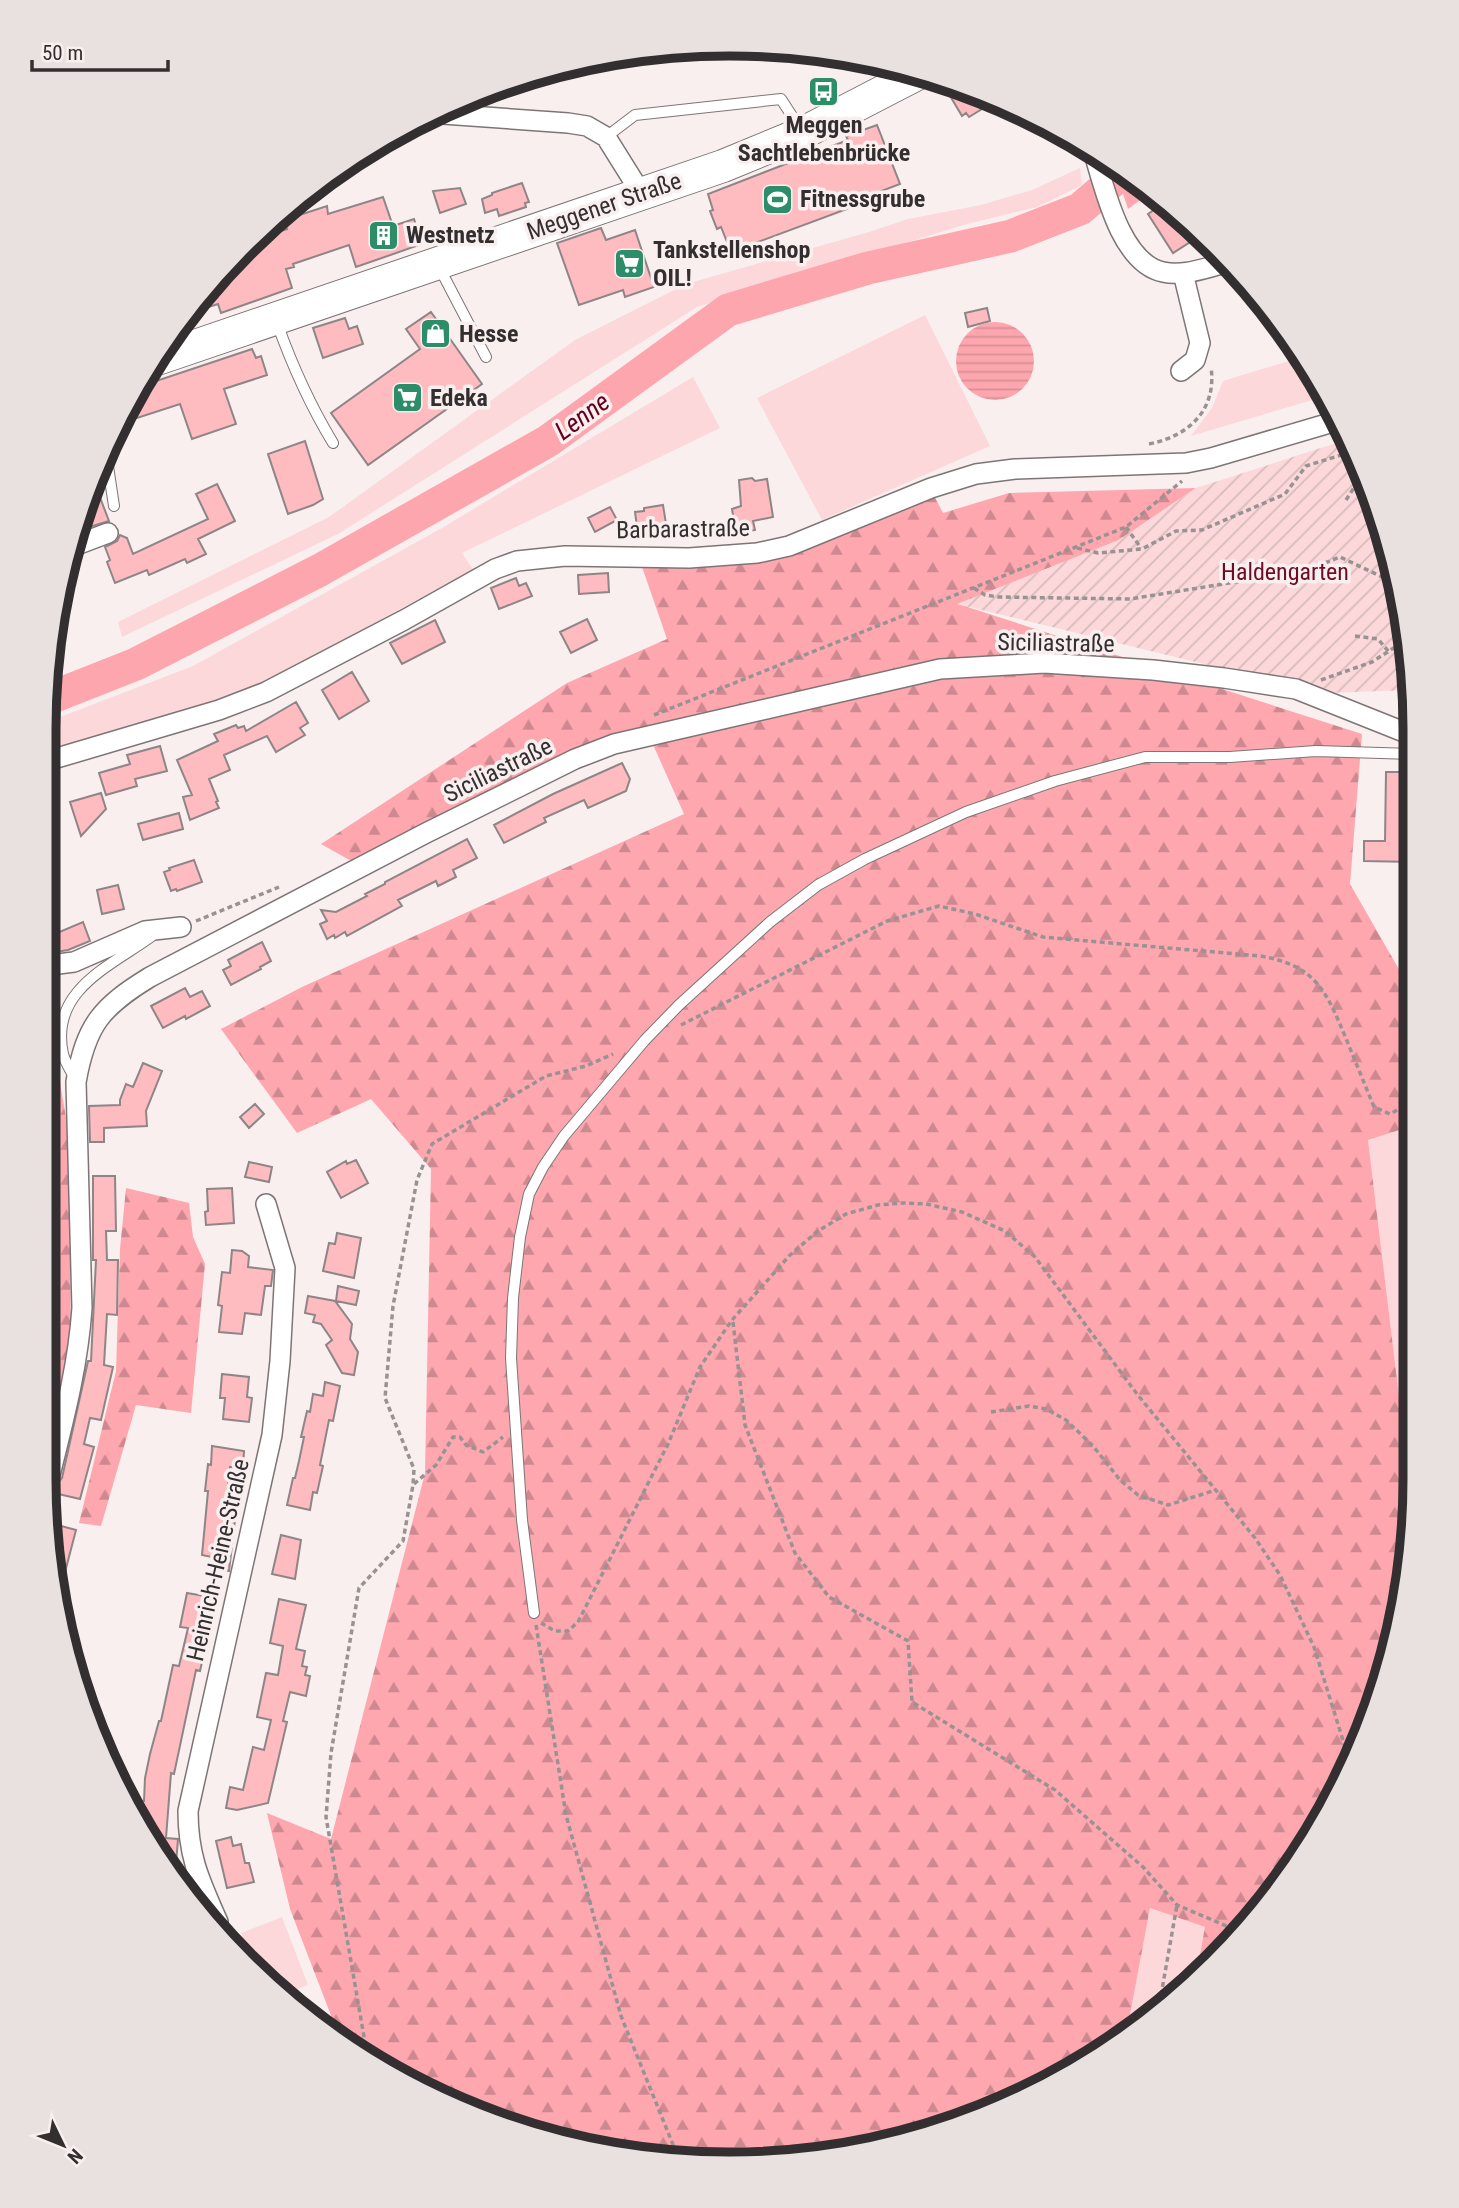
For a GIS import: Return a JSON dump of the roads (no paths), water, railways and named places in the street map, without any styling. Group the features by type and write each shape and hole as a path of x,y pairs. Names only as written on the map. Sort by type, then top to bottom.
{"main road":[{"name":"Meggener Straße","path":"170,355 723,166 803,133 906,80"}],"street":[{"path":"455,115 568,122 587,126 606,137 641,193"},
{"path":"1098,166 1116,221 1143,262 1163,272 1183,273 1217,265"},
{"path":"1181,371 1195,360 1200,343 1183,273"},
{"name":"Barbarastraße","path":"56,758 208,713 266,692 495,569 517,561 565,556 689,558 757,553 789,546 931,488 976,474 1016,469 1186,463 1329,423"},
{"path":"83,543 108,533"},
{"name":"Siciliastraße","path":"56,1450 80,1340 82,1308 76,1082 81,1055 99,1017 110,1004 149,978 426,833 575,759 614,744 940,669 1044,663 1224,678 1296,689 1403,732"},
{"path":"56,964 74,962 145,931 172,928"},
{"name":"Heinrich-Heine-Straße","path":"213,1911 195,1868 188,1811 272,1435 280,1361 285,1268 266,1204"}],"lane":[{"path":"606,137 635,115 781,99 803,133"},
{"path":"437,264 485,357"},
{"path":"276,320 315,413 333,443"},
{"path":"108,469 114,506"},
{"path":"534,1613 522,1520 511,1359 513,1298 520,1237 530,1194 543,1167 564,1136 679,1005 770,922 818,885 865,859 966,812 1055,781 1146,757 1230,757 1316,751 1403,754"},
{"path":"76,1082 63,1055 61,1032 68,1004 90,976 172,928"}],"waterway":[{"name":"Lenne","path":"57,695 136,664 320,570 548,441 728,310 868,268 1011,236 1080,209 1116,178"}],"place":[{"name":"Meggen Sachtlebenbrücke","path":"824,91"},
{"name":"Fitnessgrube","path":"777,199"},
{"name":"Westnetz","path":"383,235"},
{"name":"Tankstellenshop OIL!","path":"630,264"},
{"name":"Hesse","path":"436,334"},
{"name":"Edeka","path":"407,398"}],"park label":[{"name":"Haldengarten","path":"1285,572"}]}
